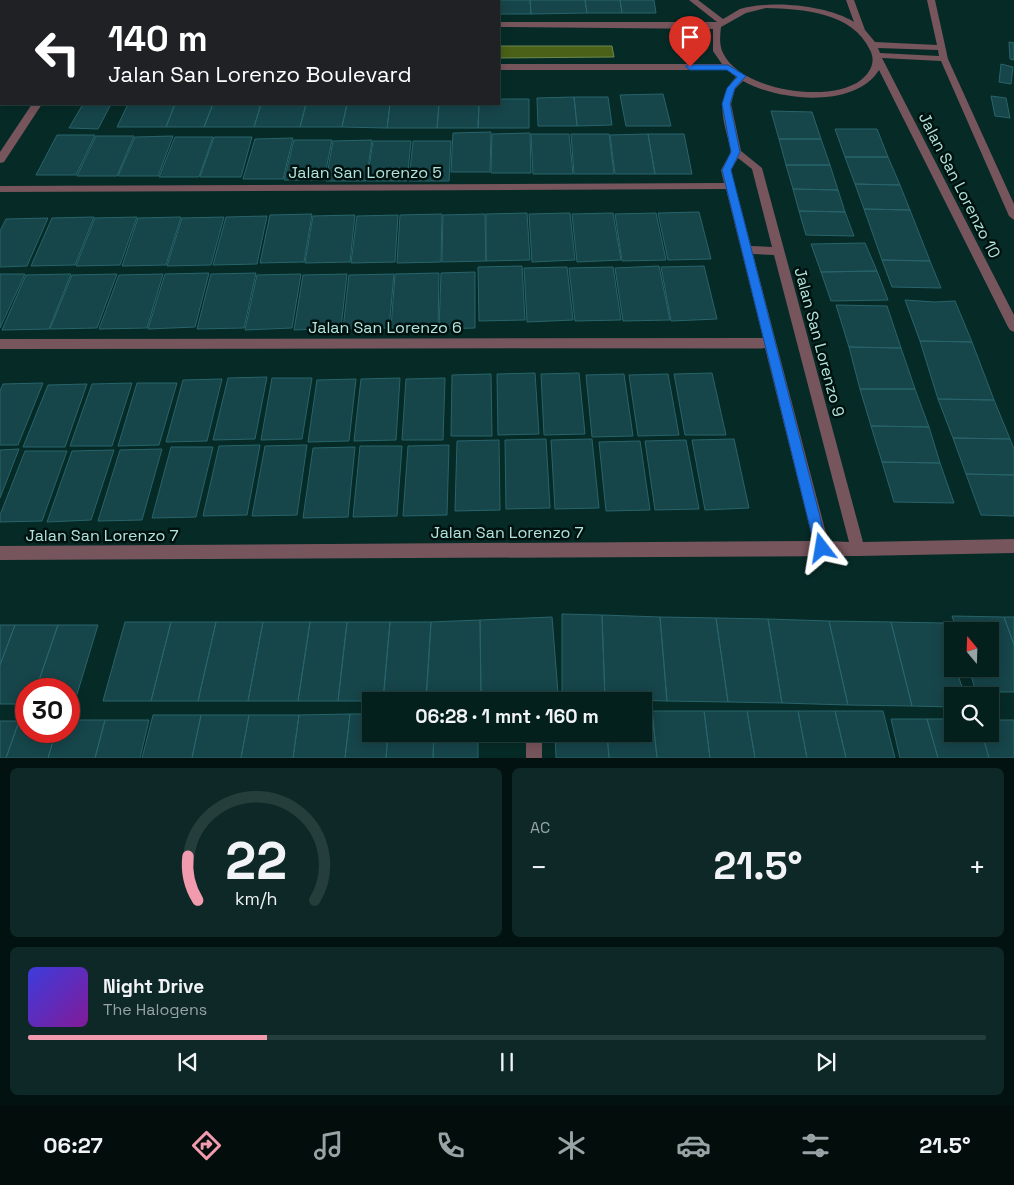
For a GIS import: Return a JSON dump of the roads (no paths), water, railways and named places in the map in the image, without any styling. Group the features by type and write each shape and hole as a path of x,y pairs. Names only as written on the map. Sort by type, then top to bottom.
{"street":[{"path":"850,0 853,13 861,31"},
{"path":"931,0 944,59 1014,216"},
{"path":"696,3 734,15"},
{"path":"696,3 720,25"},
{"path":"500,25 720,25 734,15 766,6 791,6 818,10 842,19 861,31 874,45 941,48"},
{"path":"842,19 853,13"},
{"path":"720,25 715,45 728,67 756,83 790,94 817,95 842,92 862,84 874,73 878,57 944,59"},
{"name":"Jalan San Lorenzo 10","path":"874,45 890,83 1014,327"},
{"path":"500,67 728,67"},
{"path":"742,76 731,88 726,104 736,152 726,170 822,548"},
{"path":"867,80 890,83"},
{"path":"731,88 756,83"},
{"path":"0,160 36,105"},
{"name":"Jalan San Lorenzo 9","path":"736,152 757,168 858,549"},
{"name":"Jalan San Lorenzo 5","path":"0,189 730,186"},
{"path":"746,250 779,251"},
{"name":"Jalan San Lorenzo 6","path":"0,344 770,343"},
{"name":"Jalan San Lorenzo 7","path":"0,553 858,549 1014,546"},
{"path":"534,742 534,758"}]}
